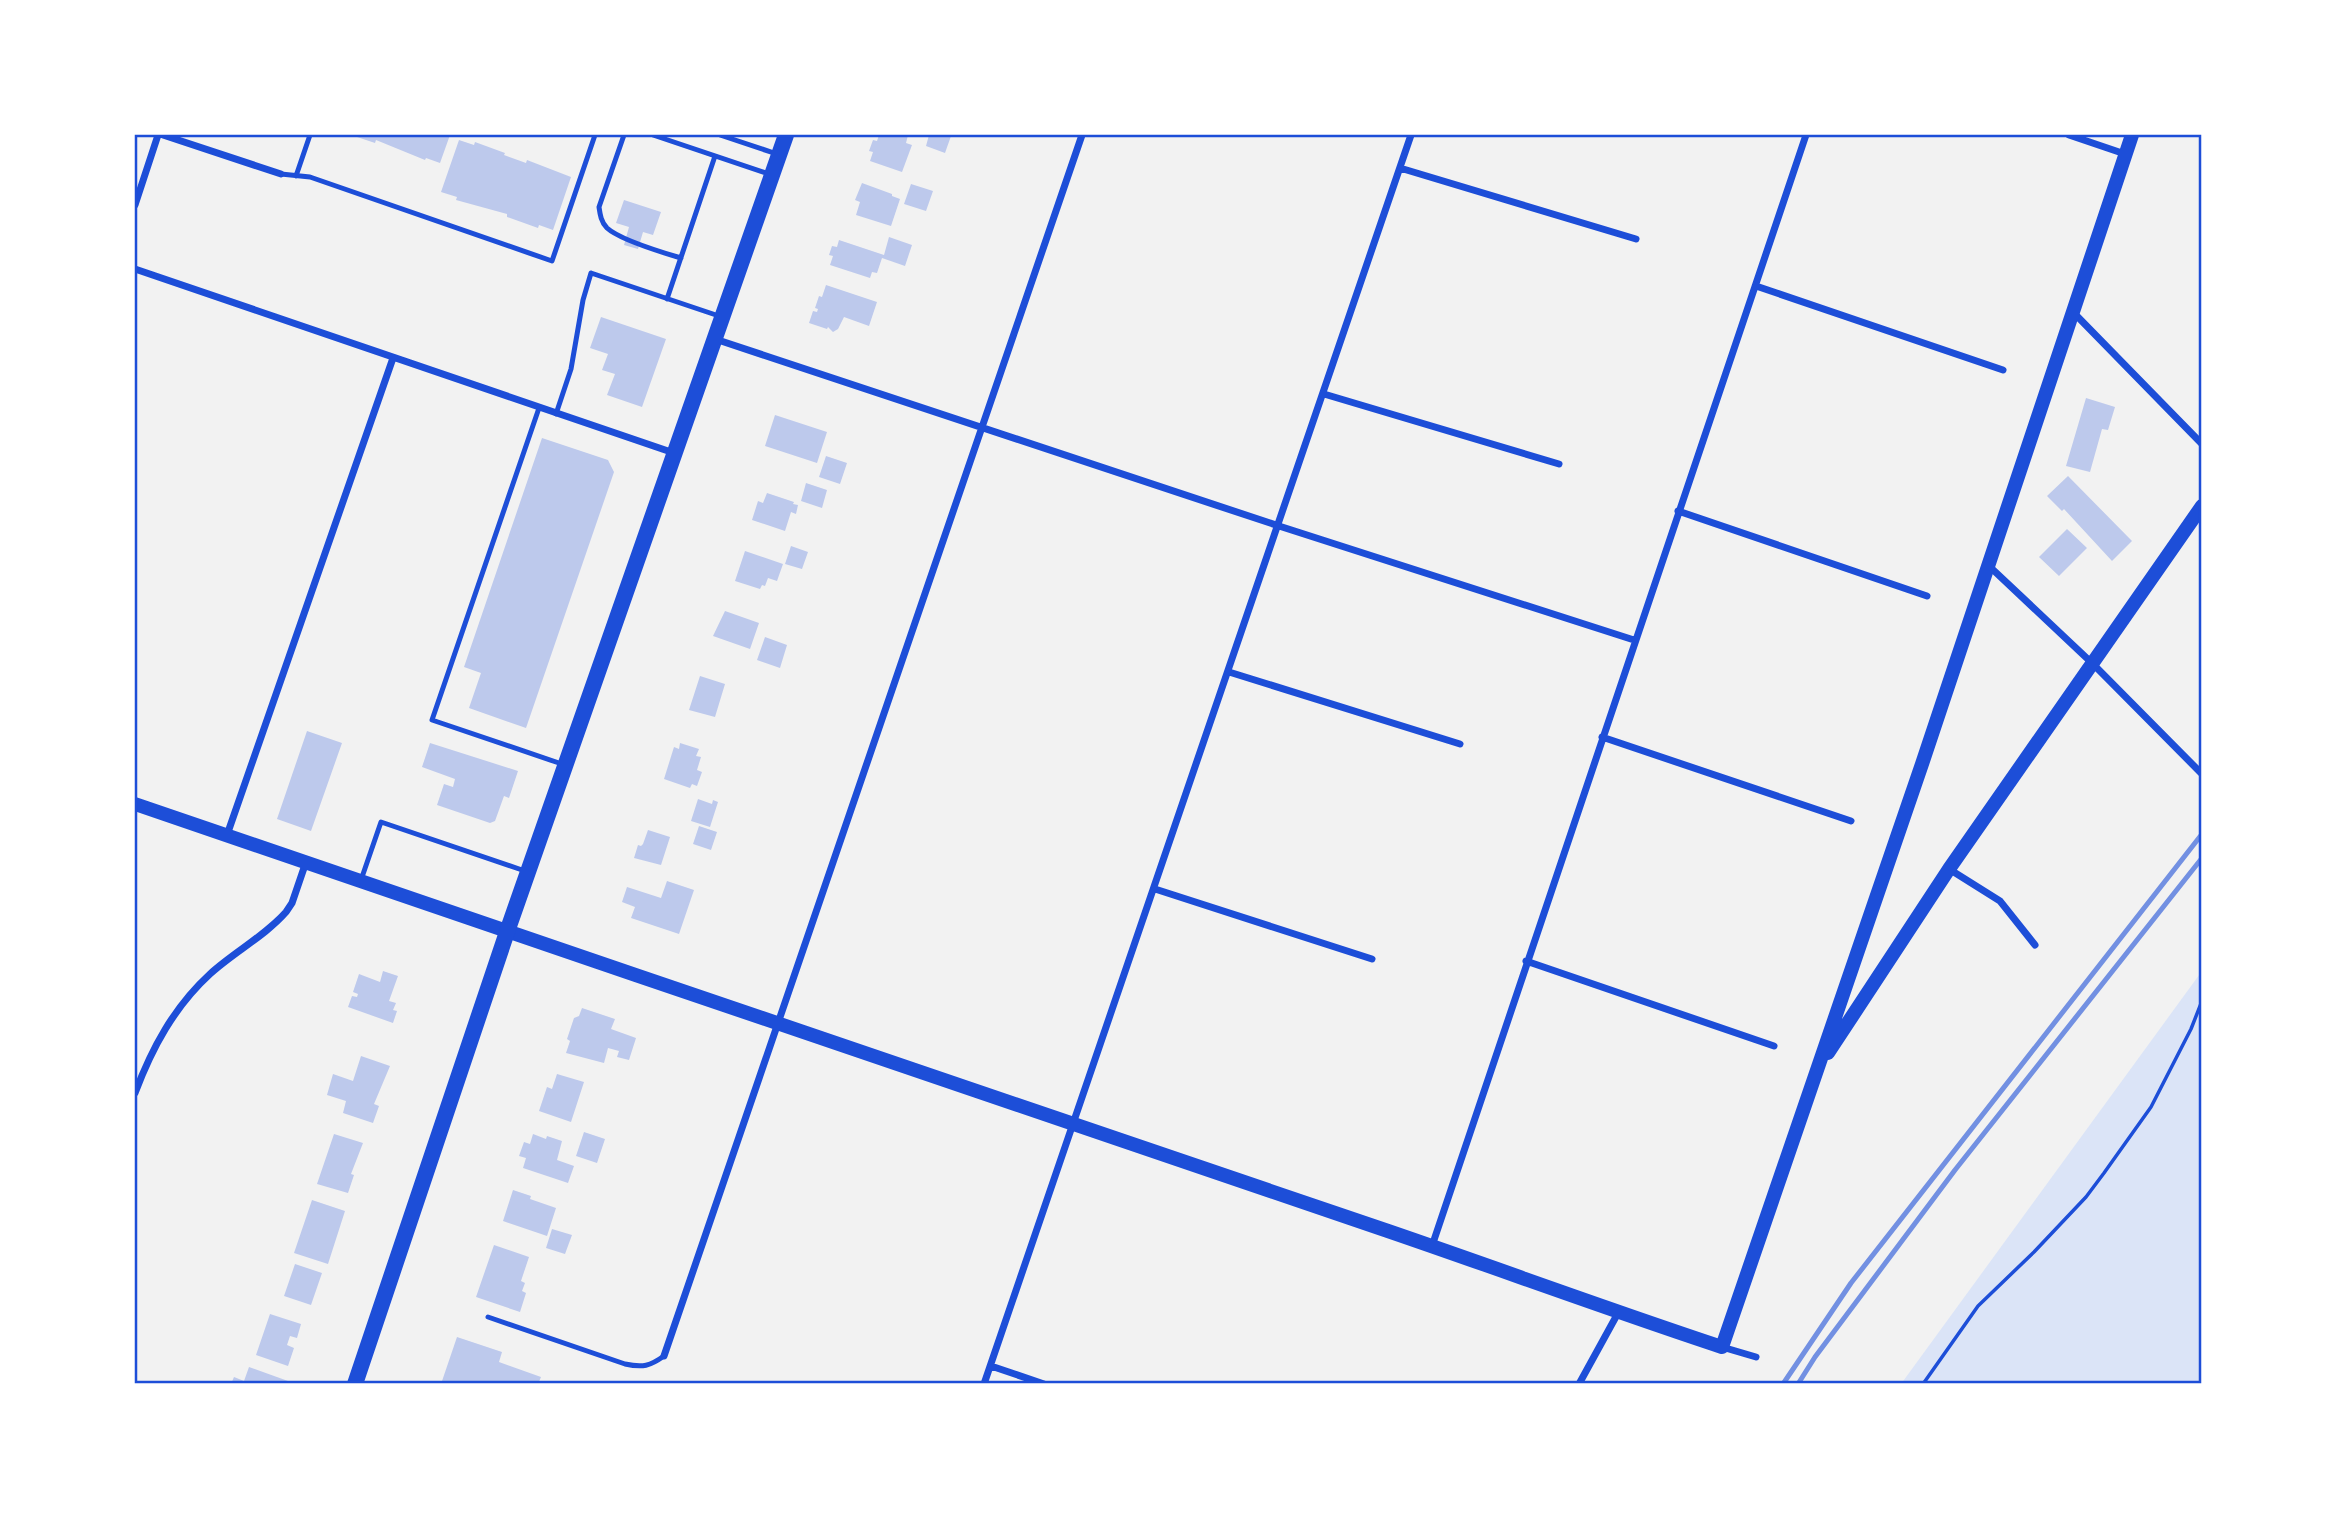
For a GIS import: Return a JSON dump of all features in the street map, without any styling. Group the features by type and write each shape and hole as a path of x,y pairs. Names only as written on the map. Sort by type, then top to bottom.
{"main road":[{"path":"355,1384 508,929 786,135"},
{"path":"135,804 508,929 1722,1347 1742,1296 1989,566 2132,135"},
{"path":"1816,1071 1949,869 2202,506"}],"street":[{"path":"135,205 161,135 281,174"},
{"path":"664,1356 1082,135"},
{"path":"984,1384 1411,135"},
{"path":"1432,1246 1806,135"},
{"path":"2069,135 2125,154"},
{"path":"1400,168 1636,239"},
{"path":"135,269 674,453"},
{"path":"1756,286 2003,370"},
{"path":"2072,311 2202,444"},
{"path":"714,338 1279,526 1634,640"},
{"path":"227,835 393,358"},
{"path":"1324,394 1559,464"},
{"path":"1678,511 1927,596"},
{"path":"1989,566 2093,664 2201,773"},
{"path":"1228,672 1460,744"},
{"path":"1602,737 1851,821"},
{"path":"135,1090 159,1038 186,999 211,974 286,912 292,903 306,862"},
{"path":"1949,869 2000,901 2035,945"},
{"path":"1155,889 1372,959"},
{"path":"1526,961 1774,1046"},
{"path":"1579,1384 1618,1313"},
{"path":"1722,1347 1756,1357"},
{"path":"991,1366 1044,1384"}],"lane":[{"path":"296,176 310,135"},
{"path":"281,174 310,177 552,261 596,135"},
{"path":"624,135 599,207 600,216 607,228 619,235 681,258"},
{"path":"653,135 771,174"},
{"path":"720,135 778,155"},
{"path":"746,144 749,135"},
{"path":"667,299 715,156"},
{"path":"556,414 572,369 583,300 591,273 722,317"},
{"path":"539,408 432,720 565,765"},
{"path":"361,880 381,822 528,872"},
{"path":"488,1317 640,1367 650,1366 664,1356"}],"path":[{"path":"1923,1384 1978,1306 2086,1197 2112,1162 2151,1107 2202,1001"}],"shaded area":[{"path":"2202,971 2202,1384 1901,1384"}],"building":[{"path":"351,135 450,135 440,163 426,158 425,160 376,140 375,143"},
{"path":"879,135 908,135 906,143 912,145 902,172 870,161 873,152 869,151 873,140 877,141"},
{"path":"929,135 951,136 945,153 926,146"},
{"path":"459,140 474,145 475,142 505,153 504,155 526,163 527,160 571,177 553,230 539,225 538,228 507,217 507,214 456,200 457,197 441,192"},
{"path":"862,183 900,199 891,226 856,215 860,202 855,200"},
{"path":"911,184 933,191 926,211 904,204"},
{"path":"624,200 661,212 653,235 643,232 638,249 624,245 629,227 616,223"},
{"path":"889,237 912,245 905,266 882,258 877,273 872,272 870,278 830,265 832,246 837,247 839,240 884,255"},
{"path":"826,285 877,302 869,326 844,317 838,329 833,332 828,327 827,329 809,323 813,311 817,312 818,309 815,308 819,296 822,297"},
{"path":"601,317 666,339 642,407 607,395 615,374 602,370 608,354 590,348"},
{"path":"2086,398 2115,407 2108,430 2102,429 2090,472 2066,466"},
{"path":"775,415 827,432 817,463 765,446"},
{"path":"542,438 608,460 614,472 526,728 469,708 481,673 464,667"},
{"path":"826,456 847,463 840,484 819,477"},
{"path":"2068,476 2132,541 2112,561 2064,509 2062,511 2047,496"},
{"path":"806,483 827,490 822,508 801,501"},
{"path":"767,493 798,505 796,514 791,512 785,531 752,520 758,501 763,503"},
{"path":"2067,529 2087,548 2059,576 2039,557"},
{"path":"791,546 808,552 802,569 785,564"},
{"path":"745,551 783,564 777,581 768,578 765,586 762,585 760,589 735,581"},
{"path":"725,611 759,623 750,649 713,636"},
{"path":"765,637 787,645 780,668 757,660"},
{"path":"700,676 725,684 715,717 689,710"},
{"path":"307,731 342,743 311,831 277,819"},
{"path":"430,743 518,771 509,798 504,796 495,821 490,823 437,805 444,784 453,787 455,779 422,767"},
{"path":"680,743 699,749 696,756 701,757 697,770 702,772 697,786 692,784 690,788 664,779 674,747 679,749"},
{"path":"698,799 712,804 713,800 718,802 710,827 691,821"},
{"path":"699,826 717,832 711,850 693,844"},
{"path":"648,830 670,837 661,865 634,858 638,845 643,844"},
{"path":"667,881 694,890 679,934 631,918 635,907 622,902 627,887 661,898"},
{"path":"383,971 398,976 389,1001 396,1003 393,1010 397,1011 393,1023 348,1007 352,996 357,997 358,994 353,992 359,974 380,982"},
{"path":"582,1008 615,1019 611,1029 636,1038 629,1060 617,1057 619,1051 608,1048 604,1063 566,1053 570,1041 567,1039 574,1018 579,1016"},
{"path":"361,1056 390,1066 374,1104 379,1106 373,1123 343,1113 346,1101 327,1095 333,1074 353,1081"},
{"path":"557,1074 584,1082 571,1122 539,1111 547,1087 552,1089"},
{"path":"584,1132 605,1139 597,1163 576,1156"},
{"path":"334,1134 363,1143 351,1174 354,1175 348,1193 317,1184"},
{"path":"533,1134 562,1141 557,1160 574,1166 568,1183 523,1168 526,1158 519,1156 524,1142 530,1144"},
{"path":"513,1190 556,1208 547,1236 503,1221"},
{"path":"312,1200 345,1211 328,1264 294,1253"},
{"path":"552,1229 572,1235 565,1254 546,1248"},
{"path":"494,1245 529,1257 521,1281 525,1283 522,1291 526,1293 520,1312 476,1297"},
{"path":"295,1264 322,1273 311,1305 284,1296"},
{"path":"270,1314 301,1324 297,1338 290,1336 287,1345 294,1348 288,1366 256,1355"},
{"path":"457,1337 502,1352 499,1362 541,1377 538,1384 441,1384"},
{"path":"249,1367 288,1381 287,1384 231,1384 234,1377 244,1381"}],"railway":[{"path":"1783,1384 1851,1283 2202,834"},
{"path":"1798,1384 1815,1357 1955,1170 2202,858"}]}
